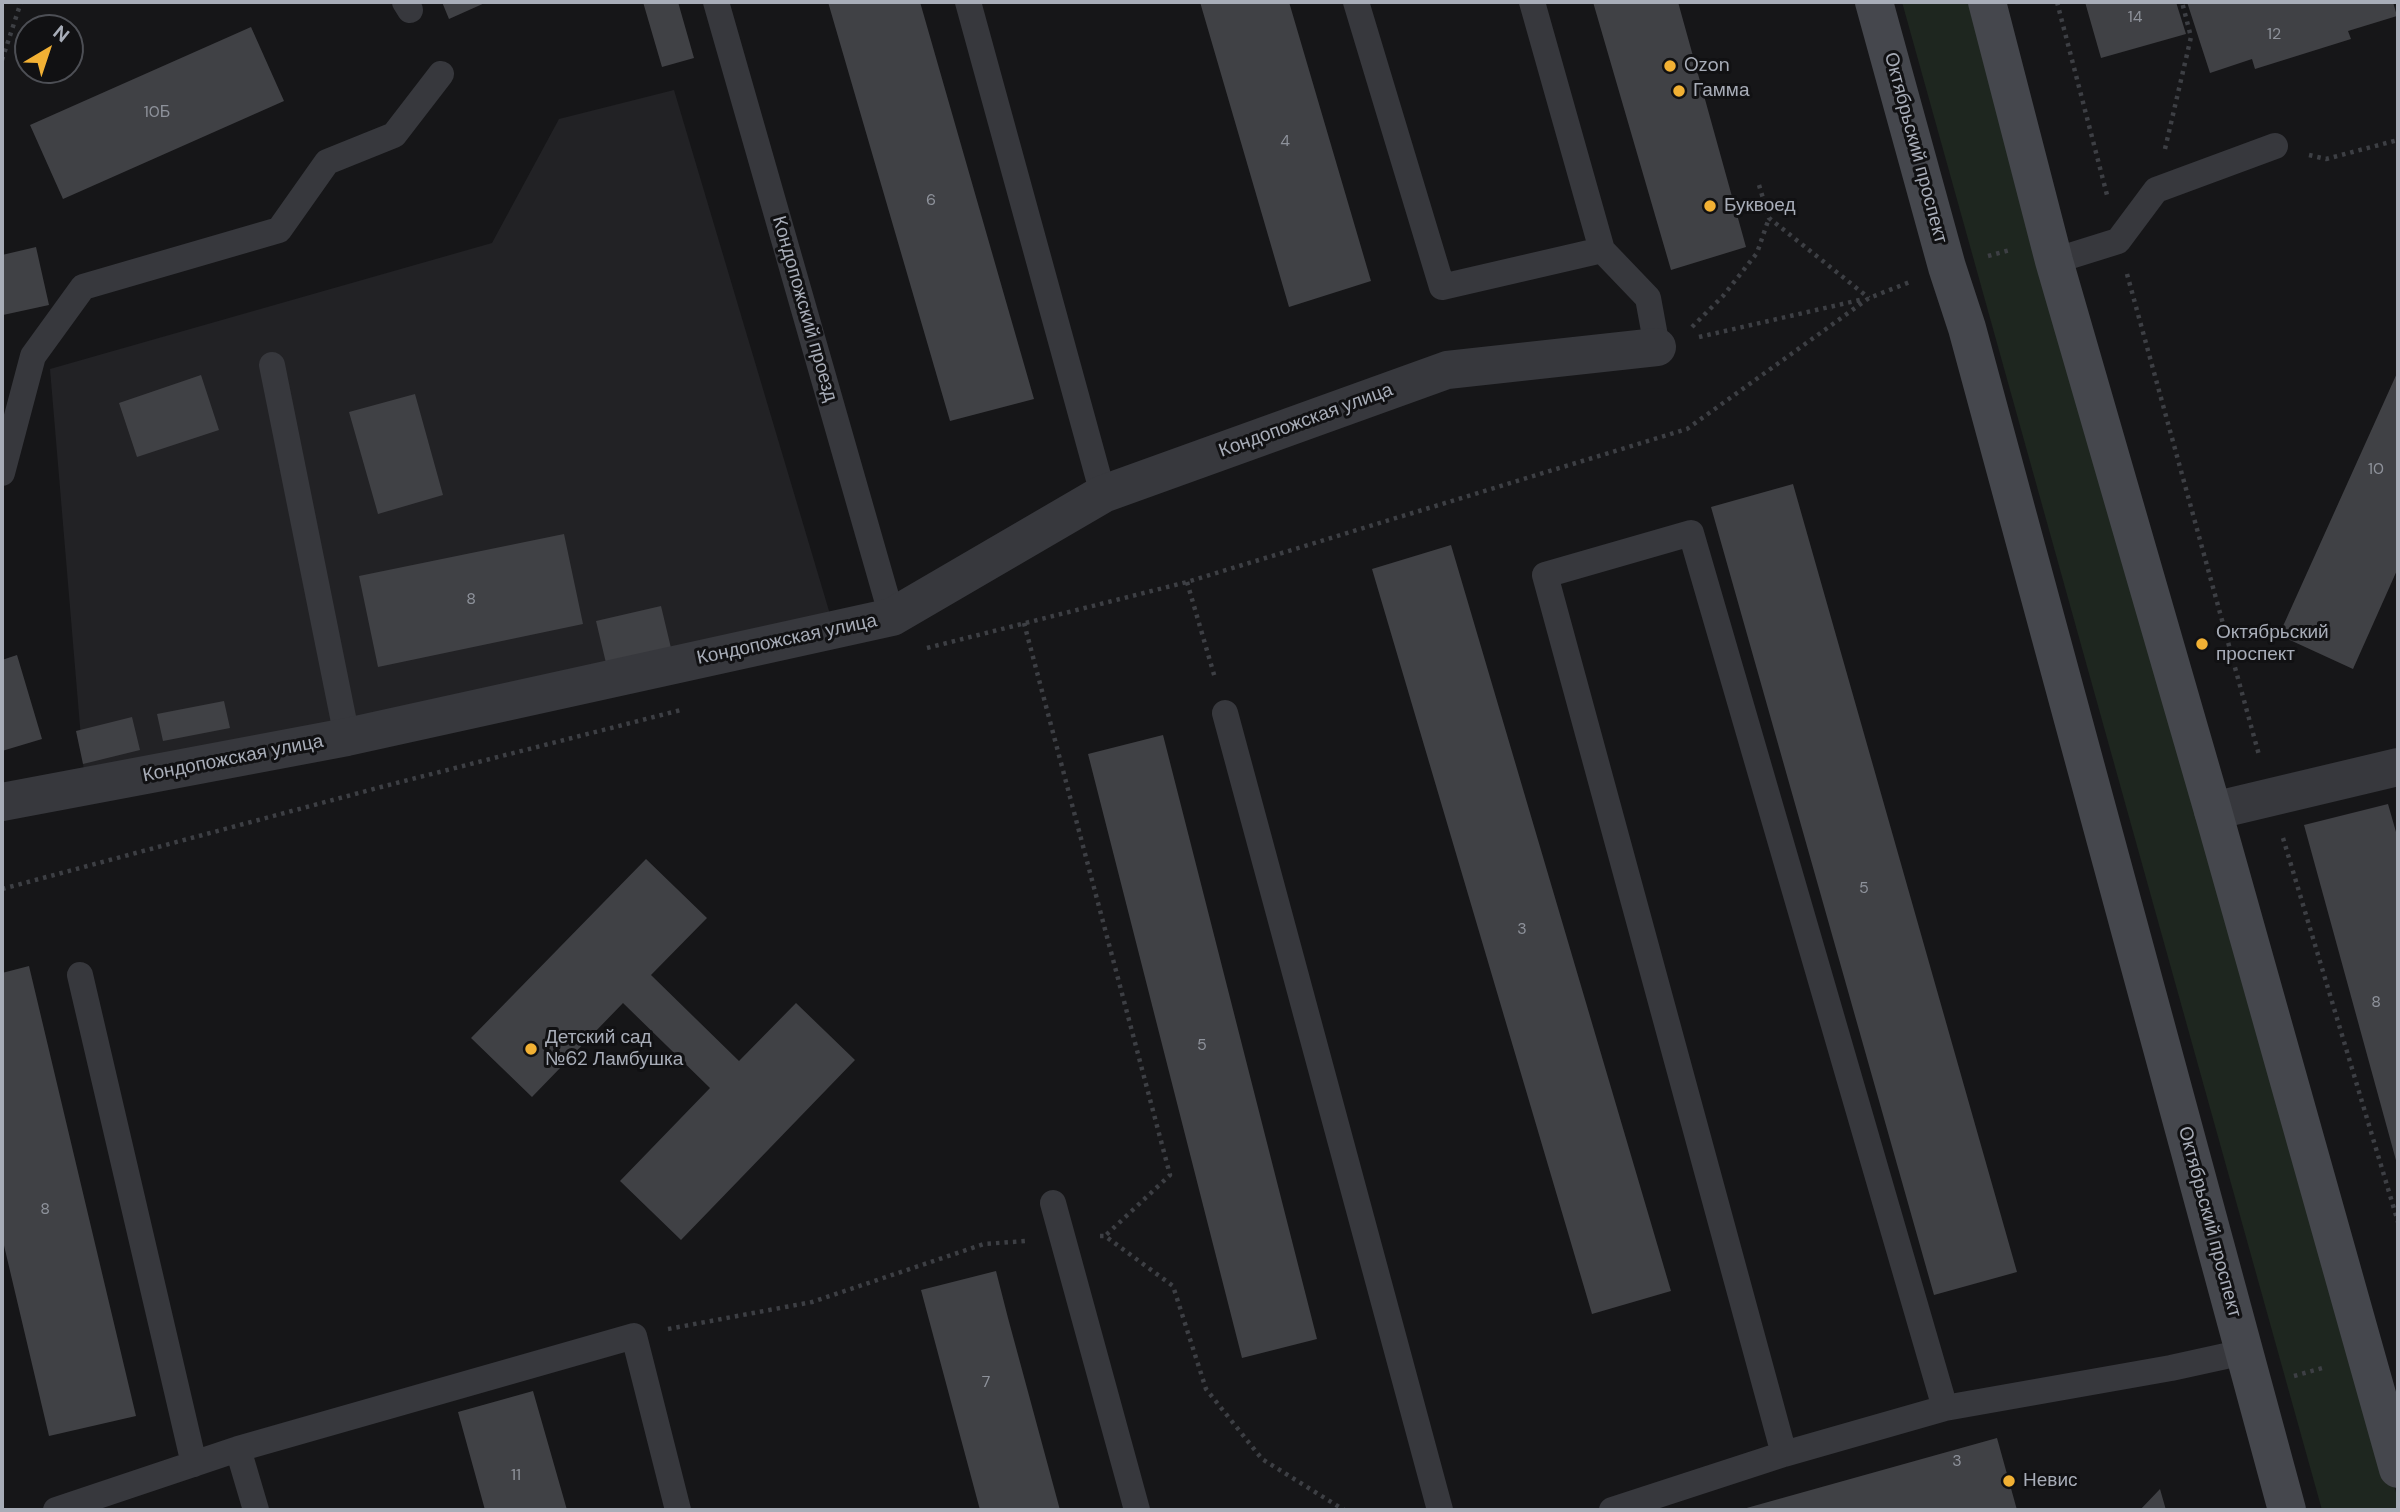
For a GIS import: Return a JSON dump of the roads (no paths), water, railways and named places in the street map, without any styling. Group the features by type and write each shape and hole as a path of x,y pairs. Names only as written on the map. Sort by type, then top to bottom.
{"main road":[{"name":"Октябрьский проспект","path":"1874,2 1947,267 1967,328 2287,1510"},
{"path":"1987,2 2054,261 2391,1417 2398,1469"}],"street":[{"name":"Кондопожская улица","path":"2,803 347,737 892,617 1103,494 1447,370 1667,344"},
{"path":"2213,811 2398,767"}],"lane":[{"name":"Кондопожский проезд","path":"716,2 892,617"},
{"path":"968,2 1103,494"},
{"path":"1356,2 1442,287 1602,250"},
{"path":"1532,2 1602,250 1648,298 1667,344"},
{"path":"2,470 33,356 83,287 279,230 327,162 394,135 441,74"},
{"path":"2054,261 2118,241 2156,190 2274,146"},
{"path":"272,365 347,737"},
{"path":"1784,1454 1545,575 1691,533 1945,1408"},
{"path":"1226,713 1440,1510"},
{"path":"80,975 194,1464"},
{"path":"1053,1203 1137,1510"},
{"path":"56,1510 238,1449 634,1336 678,1510"},
{"path":"1612,1510 1784,1454 1945,1408 2171,1368 2244,1352"},
{"path":"238,1449 256,1510"}],"place":[{"name":"Ozon","path":"1670,66"},
{"name":"Гамма","path":"1679,91"},
{"name":"Буквоед","path":"1710,206"},
{"name":"Октябрьский проспект","path":"2202,644"},
{"name":"Детский сад №62 Ламбушка","path":"531,1049"},
{"name":"Невис","path":"2009,1481"}]}
